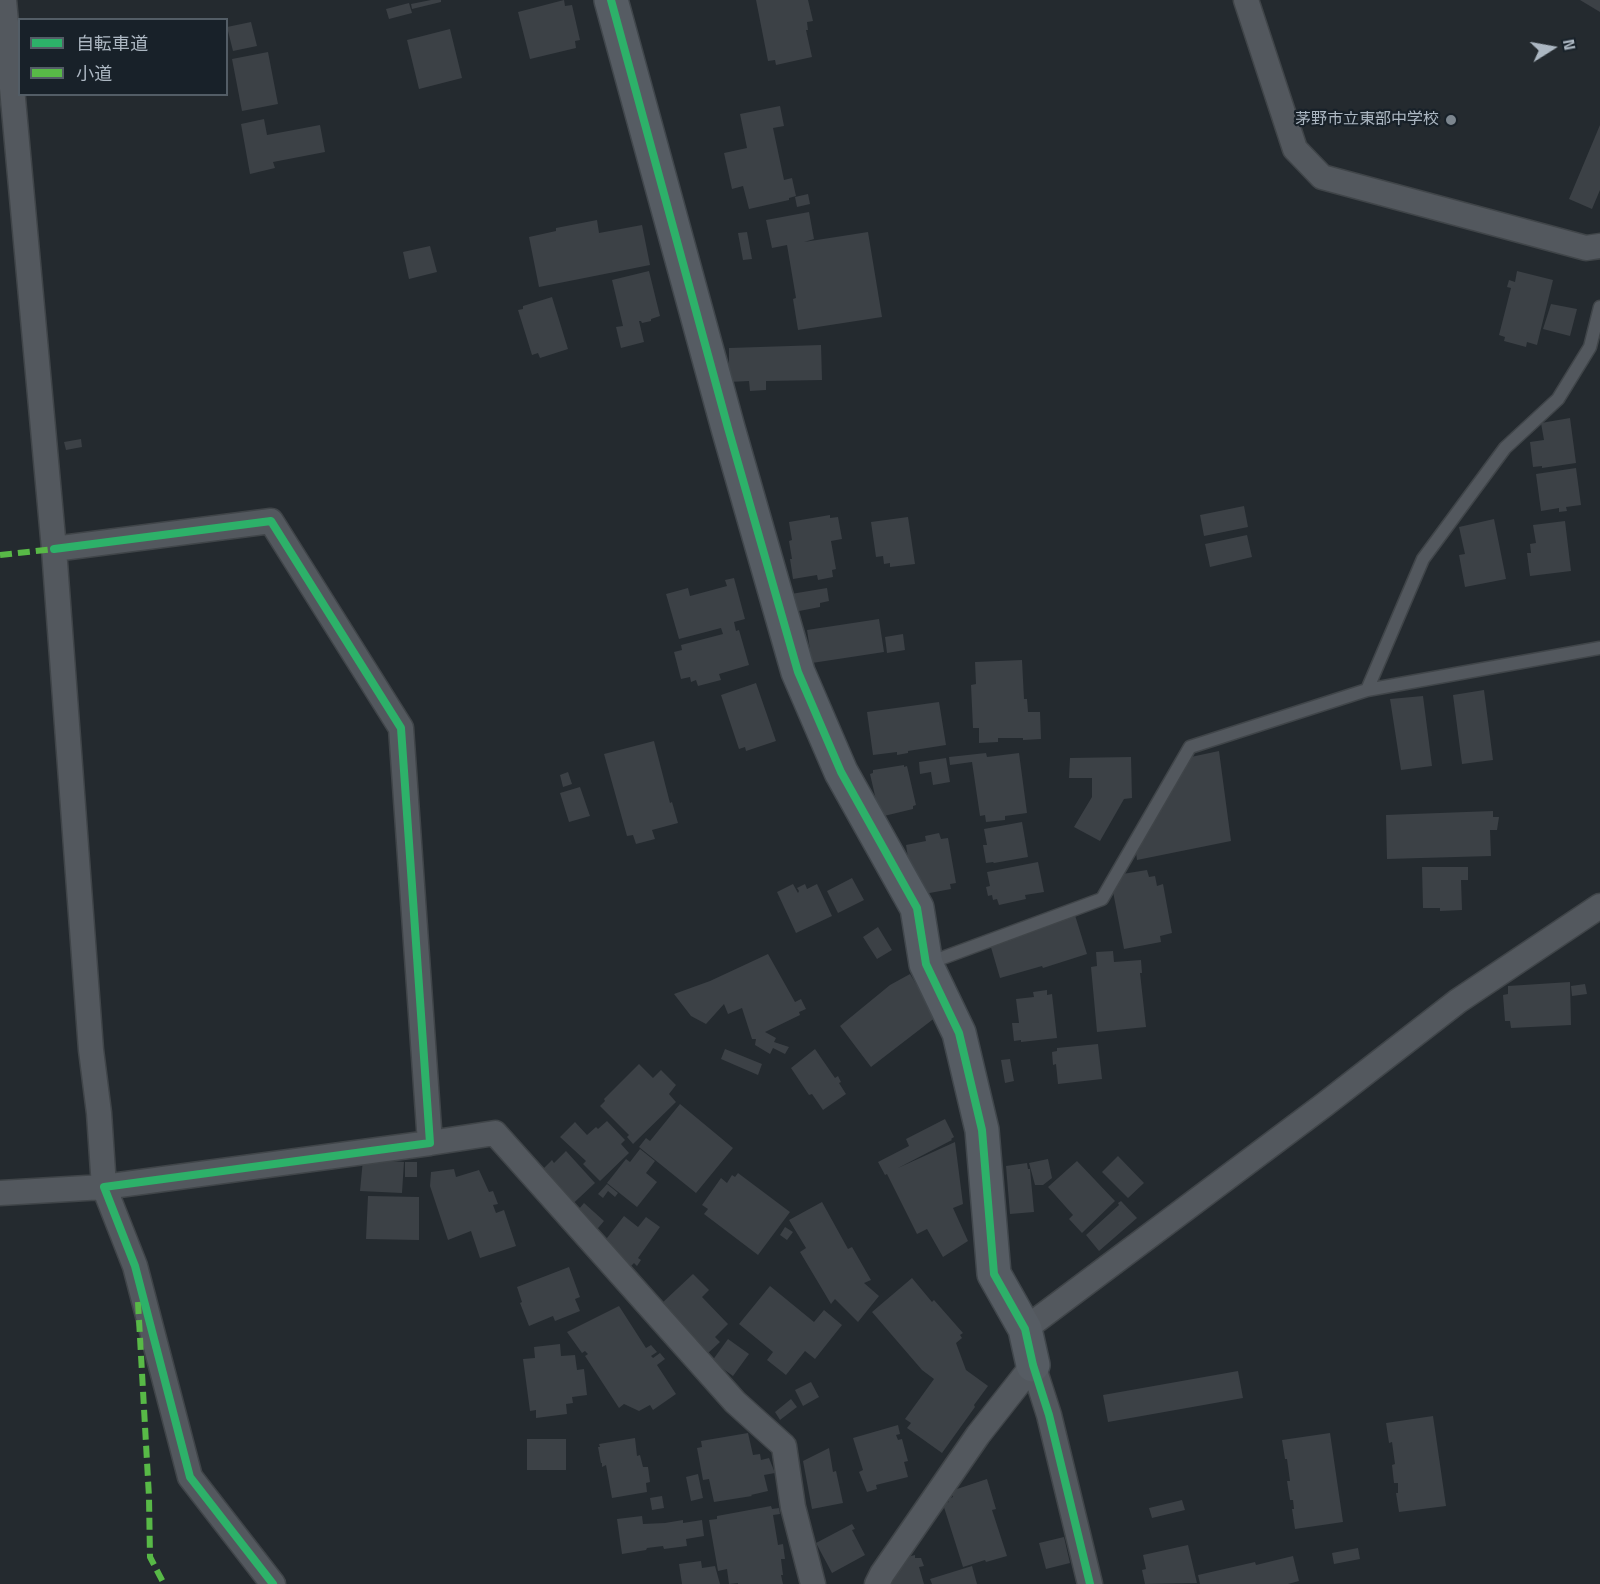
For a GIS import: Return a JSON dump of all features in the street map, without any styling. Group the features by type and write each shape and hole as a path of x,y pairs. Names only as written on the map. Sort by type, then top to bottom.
{"street":[{"path":"4,0 54,549 91,1050 99,1113 104,1187 135,1266 190,1477 273,1584"},
{"path":"612,0 728,428 798,672 841,772 917,908 926,964 959,1032 982,1130 994,1274 1025,1329 1033,1365 1049,1415 1090,1584"},
{"path":"1246,0 1295,148 1322,177 1586,248 1600,246"},
{"path":"54,549 271,521 401,728 430,1143"},
{"path":"1025,1329 1324,1105 1458,1001 1600,906"},
{"path":"0,1193 104,1187 495,1133 735,1402 784,1446 793,1508 813,1584"},
{"path":"877,1584 978,1435 1033,1365"}],"lane":[{"path":"1367,690 1423,559 1505,448 1558,399 1590,347 1600,307"},
{"path":"926,964 1102,899 1190,747 1367,690 1600,648"}],"building":[{"path":"441,0 441,2 412,9 411,4"},
{"path":"564,0 565,6 572,5 580,40 575,41 576,48 530,59 518,12"},
{"path":"756,0 808,0 813,21 807,22 808,30 806,30 812,57 776,65 775,60 768,61"},
{"path":"1580,0 1600,0 1600,12"},
{"path":"409,3 412,13 389,19 386,9"},
{"path":"251,22 257,46 233,51 228,27"},
{"path":"450,29 462,78 419,89 407,40"},
{"path":"268,52 278,104 242,111 232,59"},
{"path":"780,106 784,126 773,128 784,180 792,178 796,196 789,200 749,209 743,186 732,189 724,153 747,148 740,114"},
{"path":"264,119 267,135 320,125 325,152 273,162 275,168 250,174 241,124"},
{"path":"1600,125 1600,190 1592,209 1569,199"},
{"path":"808,194 810,204 797,207 795,197"},
{"path":"809,212 814,239 804,242 868,232 882,317 798,330 793,299 796,298 787,245 772,248 766,220"},
{"path":"597,220 599,233 642,225 650,265 539,287 529,237 556,231 556,228"},
{"path":"747,232 752,259 743,260 738,233"},
{"path":"430,246 437,272 409,279 403,252"},
{"path":"649,271 660,316 651,321 642,323 639,321 644,342 621,348 616,327 623,326 612,280"},
{"path":"1517,271 1553,280 1537,345 1527,342 1526,347 1504,341 1505,337 1499,335 1511,288 1507,287 1509,280 1515,282"},
{"path":"552,297 568,349 540,358 538,353 532,355 518,310 523,309 523,306"},
{"path":"1551,304 1577,309 1570,336 1543,329"},
{"path":"821,345 822,380 766,381 766,390 750,391 749,381 729,382 729,348"},
{"path":"1570,418 1576,463 1542,468 1542,466 1533,467 1530,442 1544,440 1541,423"},
{"path":"81,439 82,447 66,450 64,442"},
{"path":"1576,468 1581,505 1566,507 1567,511 1559,512 1559,508 1541,511 1536,474"},
{"path":"1244,506 1248,527 1204,536 1200,515"},
{"path":"830,515 830,518 838,517 842,539 831,541 836,569 832,570 833,577 818,580 817,575 793,579 789,522"},
{"path":"908,517 915,564 890,567 890,563 884,564 883,556 876,557 871,522"},
{"path":"1494,519 1506,579 1465,587 1459,555 1465,554 1459,527"},
{"path":"1565,521 1571,571 1530,576 1527,553 1531,553 1530,544 1536,543 1533,525"},
{"path":"1247,535 1252,557 1210,567 1205,544"},
{"path":"734,578 745,619 734,622 736,631 739,630 749,665 719,674 721,680 698,686 696,680 691,682 690,677 681,679 674,652 682,650 681,645 723,634 721,628 679,639 666,594 688,588 690,596 727,586 725,580"},
{"path":"827,588 829,601 820,603 820,607 794,612 791,594"},
{"path":"879,619 884,652 812,663 807,630"},
{"path":"903,634 905,650 887,653 885,637"},
{"path":"1022,660 1024,699 1027,699 1028,712 1040,712 1041,739 998,738 998,742 979,743 979,728 973,728 971,685 976,684 975,662"},
{"path":"756,683 776,741 746,751 745,747 739,749 721,695"},
{"path":"1484,690 1493,760 1462,764 1453,695"},
{"path":"1423,696 1432,766 1401,770 1390,699"},
{"path":"939,702 946,745 897,755 897,752 873,755 867,712"},
{"path":"654,741 670,803 672,802 678,823 652,830 655,839 636,844 633,835 627,836 604,754"},
{"path":"1219,751 1231,841 1137,860 1135,845 1186,758"},
{"path":"986,753 987,757 1019,753 1027,813 1005,816 1005,820 986,822 985,815 980,816 972,762 950,765 949,757"},
{"path":"1131,757 1132,798 1124,799 1100,841 1074,827 1092,797 1092,778 1069,778 1070,758"},
{"path":"946,758 950,782 933,785 931,772 920,774 919,762"},
{"path":"904,765 904,767 907,766 916,805 913,809 884,816 883,812 879,813 870,774 873,770"},
{"path":"568,772 572,784 563,787 560,775"},
{"path":"580,787 590,816 569,822 560,793"},
{"path":"1493,811 1493,817 1499,817 1497,830 1490,830 1491,856 1387,859 1386,815"},
{"path":"1022,822 1028,857 986,863 983,845 987,845 984,829"},
{"path":"939,833 941,839 948,838 956,883 950,884 951,889 919,895 911,876 906,845 926,841 925,836"},
{"path":"1038,862 1044,892 1025,895 1026,899 999,905 997,899 993,900 992,895 988,896 986,887 990,886 987,872"},
{"path":"1422,867 1468,867 1468,880 1461,880 1462,910 1440,911 1440,908 1423,908"},
{"path":"1147,870 1149,877 1155,876 1157,886 1163,884 1172,933 1160,936 1161,942 1124,949 1110,876"},
{"path":"852,878 864,900 838,913 827,891"},
{"path":"793,884 798,893 797,888 805,884 807,889 817,884 832,916 796,933 777,892"},
{"path":"1074,912 1087,954 1000,978 990,944"},
{"path":"878,927 892,950 877,959 863,937"},
{"path":"1113,951 1114,962 1141,960 1142,973 1140,973 1146,1027 1097,1032 1091,967 1097,966 1096,952"},
{"path":"768,954 795,1002 801,999 806,1009 799,1012 800,1015 765,1032 776,1038 774,1042 789,1047 785,1054 773,1048 770,1054 755,1045 756,1039 752,1039 742,1008 728,1014 724,1004 706,1024 691,1016 674,994 710,981"},
{"path":"910,974 936,1017 871,1067 840,1026 890,985"},
{"path":"1570,982 1571,1025 1511,1028 1510,1021 1505,1021 1503,995 1508,994 1508,986"},
{"path":"1585,984 1587,994 1572,996 1571,986"},
{"path":"1047,990 1047,995 1052,994 1057,1038 1014,1041 1012,1023 1019,1023 1016,999 1034,997 1033,992"},
{"path":"1098,1044 1102,1079 1058,1084 1052,1052 1057,1051 1057,1048"},
{"path":"725,1049 762,1064 758,1075 721,1059"},
{"path":"815,1049 835,1078 838,1076 841,1082 839,1083 846,1094 823,1110 812,1094 809,1095 791,1068"},
{"path":"1010,1059 1014,1081 1005,1083 1001,1060"},
{"path":"639,1064 653,1078 661,1070 676,1085 669,1094 676,1102 633,1144 627,1137 629,1135 600,1106 605,1101 604,1099"},
{"path":"680,1104 733,1148 696,1193 639,1147 646,1138 650,1141"},
{"path":"945,1119 954,1137 952,1140 898,1168 955,1142 963,1204 953,1208 968,1241 943,1257 927,1229 917,1234 887,1174 885,1175 878,1162 909,1146 906,1139"},
{"path":"607,1121 625,1140 621,1144 629,1153 600,1181 583,1164 586,1161 560,1137 575,1122 587,1135"},
{"path":"640,1149 655,1161 646,1173 657,1182 637,1207 607,1183 626,1159 630,1162"},
{"path":"566,1151 595,1183 564,1212 541,1171 552,1160 554,1163"},
{"path":"1118,1156 1144,1183 1128,1198 1102,1172"},
{"path":"363,1159 404,1162 402,1193 360,1191"},
{"path":"1048,1159 1052,1178 1043,1185 1035,1185 1029,1163"},
{"path":"1077,1161 1115,1201 1082,1233 1069,1219 1073,1215 1048,1187"},
{"path":"405,1162 417,1162 417,1177 405,1177"},
{"path":"1027,1163 1030,1169 1034,1212 1010,1214 1006,1166"},
{"path":"454,1169 456,1177 479,1170 489,1192 493,1191 498,1204 493,1205 496,1213 504,1210 516,1246 480,1258 471,1231 448,1240 430,1186 431,1172"},
{"path":"738,1173 790,1212 758,1255 704,1214 708,1209 702,1205 721,1178 727,1183 732,1175 735,1177"},
{"path":"607,1184 618,1193 615,1197 608,1191 603,1198 598,1194"},
{"path":"368,1196 419,1197 419,1240 366,1239"},
{"path":"1121,1201 1137,1218 1099,1251 1086,1235"},
{"path":"822,1202 848,1249 852,1247 871,1280 864,1283 879,1296 858,1322 835,1299 831,1304 800,1252 806,1248 789,1220"},
{"path":"584,1203 604,1221 588,1240 567,1223"},
{"path":"624,1216 638,1227 646,1217 660,1227 638,1258 641,1260 637,1266 634,1263 629,1268 600,1247"},
{"path":"785,1227 793,1232 787,1240 780,1235"},
{"path":"569,1267 580,1297 575,1299 580,1311 555,1321 553,1316 529,1326 520,1303 522,1302 517,1287"},
{"path":"693,1274 709,1290 702,1297 728,1324 715,1337 720,1342 707,1354 661,1304"},
{"path":"912,1278 963,1333 960,1335 962,1338 956,1343 966,1370 988,1386 942,1453 907,1428 911,1423 905,1419 934,1379 922,1370 872,1312"},
{"path":"770,1286 814,1322 824,1310 842,1325 815,1359 805,1351 786,1375 767,1360 773,1352 739,1324"},
{"path":"619,1306 646,1348 651,1345 657,1352 651,1356 653,1358 660,1353 665,1359 657,1365 676,1394 653,1410 650,1405 639,1411 624,1404 619,1408 585,1356 588,1354 585,1351 582,1353 567,1332"},
{"path":"728,1339 749,1354 733,1376 712,1361"},
{"path":"560,1344 561,1356 575,1355 577,1370 584,1369 587,1395 572,1397 573,1403 566,1404 567,1414 536,1418 536,1410 530,1411 523,1359 535,1358 534,1347"},
{"path":"1238,1371 1243,1398 1108,1422 1103,1395"},
{"path":"811,1382 819,1397 803,1406 795,1390"},
{"path":"791,1399 797,1407 780,1420 775,1412"},
{"path":"1433,1416 1446,1506 1399,1512 1396,1493 1398,1493 1398,1483 1394,1483 1392,1465 1395,1464 1386,1423"},
{"path":"898,1425 900,1434 896,1435 898,1440 902,1439 908,1461 904,1462 908,1477 876,1485 877,1489 867,1492 859,1472 863,1470 853,1438"},
{"path":"748,1433 753,1455 760,1454 761,1460 769,1458 775,1473 764,1475 768,1491 714,1502 709,1479 703,1480 697,1448 702,1447 701,1441"},
{"path":"1330,1433 1343,1522 1295,1529 1293,1500 1290,1500 1287,1481 1290,1481 1282,1440"},
{"path":"635,1438 637,1456 640,1455 643,1467 648,1467 650,1482 646,1483 647,1492 612,1498 606,1465 602,1467 601,1463 599,1444"},
{"path":"527,1439 566,1439 566,1470 527,1470"},
{"path":"829,1448 833,1472 836,1471 843,1503 812,1509 803,1461"},
{"path":"698,1474 703,1498 691,1501 686,1477"},
{"path":"987,1479 996,1509 992,1510 1007,1556 963,1567 943,1504 949,1502 948,1499 953,1497 951,1491"},
{"path":"662,1496 664,1508 652,1510 650,1498"},
{"path":"1182,1500 1185,1510 1152,1518 1149,1508"},
{"path":"771,1506 772,1509 779,1508 780,1514 773,1515 778,1545 783,1544 785,1559 781,1559 783,1575 781,1575 783,1584 729,1584 727,1569 718,1571 709,1520 717,1519 717,1516"},
{"path":"642,1516 643,1524 702,1520 704,1536 686,1539 687,1546 664,1549 663,1546 622,1554 617,1519"},
{"path":"852,1524 855,1529 852,1530 865,1555 832,1573 816,1543"},
{"path":"1064,1537 1070,1563 1046,1569 1039,1543"},
{"path":"1188,1545 1197,1583 1145,1584 1142,1570 1146,1569 1143,1555"},
{"path":"1358,1548 1360,1559 1334,1564 1332,1553"},
{"path":"915,1555 915,1558 921,1558 924,1566 919,1567 924,1584 891,1584 907,1557"},
{"path":"1293,1556 1299,1581 1288,1584 1200,1584 1198,1575"},
{"path":"701,1561 702,1568 715,1566 720,1584 682,1584 679,1564"},
{"path":"972,1566 977,1584 932,1584 930,1579"}],"marked path":[{"path":"0,555 54,549"},
{"path":"138,1302 149,1497 150,1557 164,1584"}],"cycle path":[{"path":"611,0 728,428 798,672 841,772 917,908 926,964 959,1033 982,1130 994,1274 1025,1329 1033,1365 1049,1415 1090,1584"},
{"path":"54,549 271,521 401,728 430,1143 104,1187 135,1266 190,1477 273,1584"}],"place":[{"name":"茅野市立東部中学校","path":"1451,120"}]}
